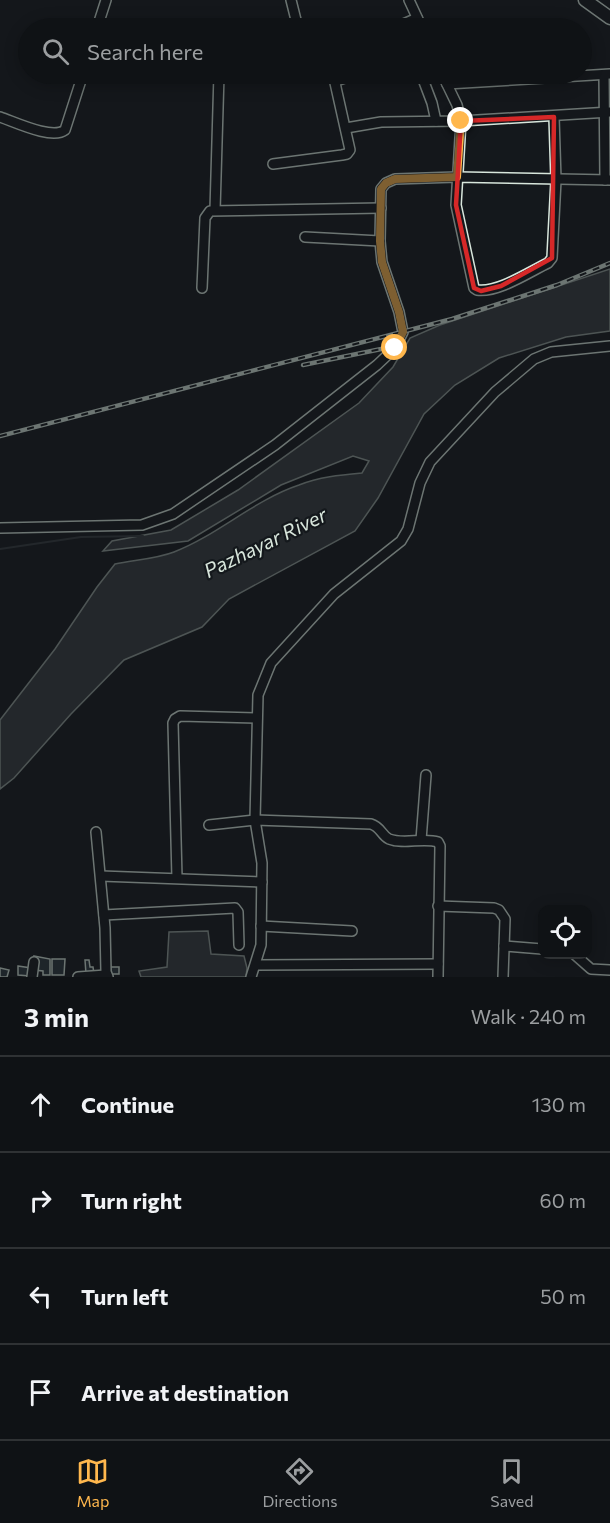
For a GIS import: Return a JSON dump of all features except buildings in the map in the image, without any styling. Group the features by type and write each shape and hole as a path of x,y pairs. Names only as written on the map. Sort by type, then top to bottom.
{"main road":[{"path":"585,0 610,18"}],"street":[{"path":"100,18 106,0"},
{"path":"291,0 296,18"},
{"path":"409,0 417,18"},
{"path":"0,528 142,525 173,514 276,445 377,365 395,348 401,337 403,332 399,312 382,262 381,189 389,180 395,179 457,177 608,180 607,74 592,75"},
{"path":"0,117 51,134 61,133 65,130 80,84"},
{"path":"215,210 219,84"},
{"path":"273,164 347,154 350,146 336,84"},
{"path":"425,84 436,121"},
{"path":"447,84 461,121 456,205 474,288 481,291 501,286 550,261 553,250 556,180 554,117"},
{"path":"346,128 381,122 461,121 607,113"},
{"path":"202,288 207,213 215,210 381,208"},
{"path":"305,237 380,241"},
{"path":"251,977 261,945 262,863 255,820 258,695 271,663 334,594 401,541 408,529 420,483 430,462 495,392 534,359 550,352 610,346"},
{"path":"177,878 173,723 175,719 180,716 257,718"},
{"path":"421,840 426,775"},
{"path":"209,825 255,820 371,824 380,828 384,835 391,839 435,840 440,846 438,977"},
{"path":"78,977 107,976 96,832"},
{"path":"101,876 262,882"},
{"path":"438,906 499,910 505,919 503,977"},
{"path":"104,915 235,908 238,912 239,945"},
{"path":"261,926 352,931"},
{"path":"504,946 538,949"},
{"path":"580,959 591,969 610,970"},
{"path":"32,977 34,962"},
{"path":"256,965 438,964"}],"highlighted area":[{"path":"554,117 552,258 501,286 481,291 474,288 456,205 461,121"}],"water":[{"name":"Pazhayar River","path":"610,269 610,331 566,337 499,358 455,385 424,414 378,498 355,531 229,599 202,627 124,660 71,714 14,778 0,789 0,720 55,649 115,564 174,552 283,491 322,478 362,473 369,461 353,456 281,485 188,541 103,551 112,541 171,530 238,490 359,403 393,367 410,338 440,325"},
{"path":"208,931 211,954 244,956 247,968 246,977 141,977 139,971 167,967 169,932"}],"waterway":[{"path":"0,549 81,537 143,536"}],"railway":[{"path":"0,436 452,319 557,285 610,263"},
{"path":"303,365 391,347"}],"route":[{"path":"395,348 403,332 399,312 382,262 381,189 389,180 395,179 457,177 461,121"}]}
